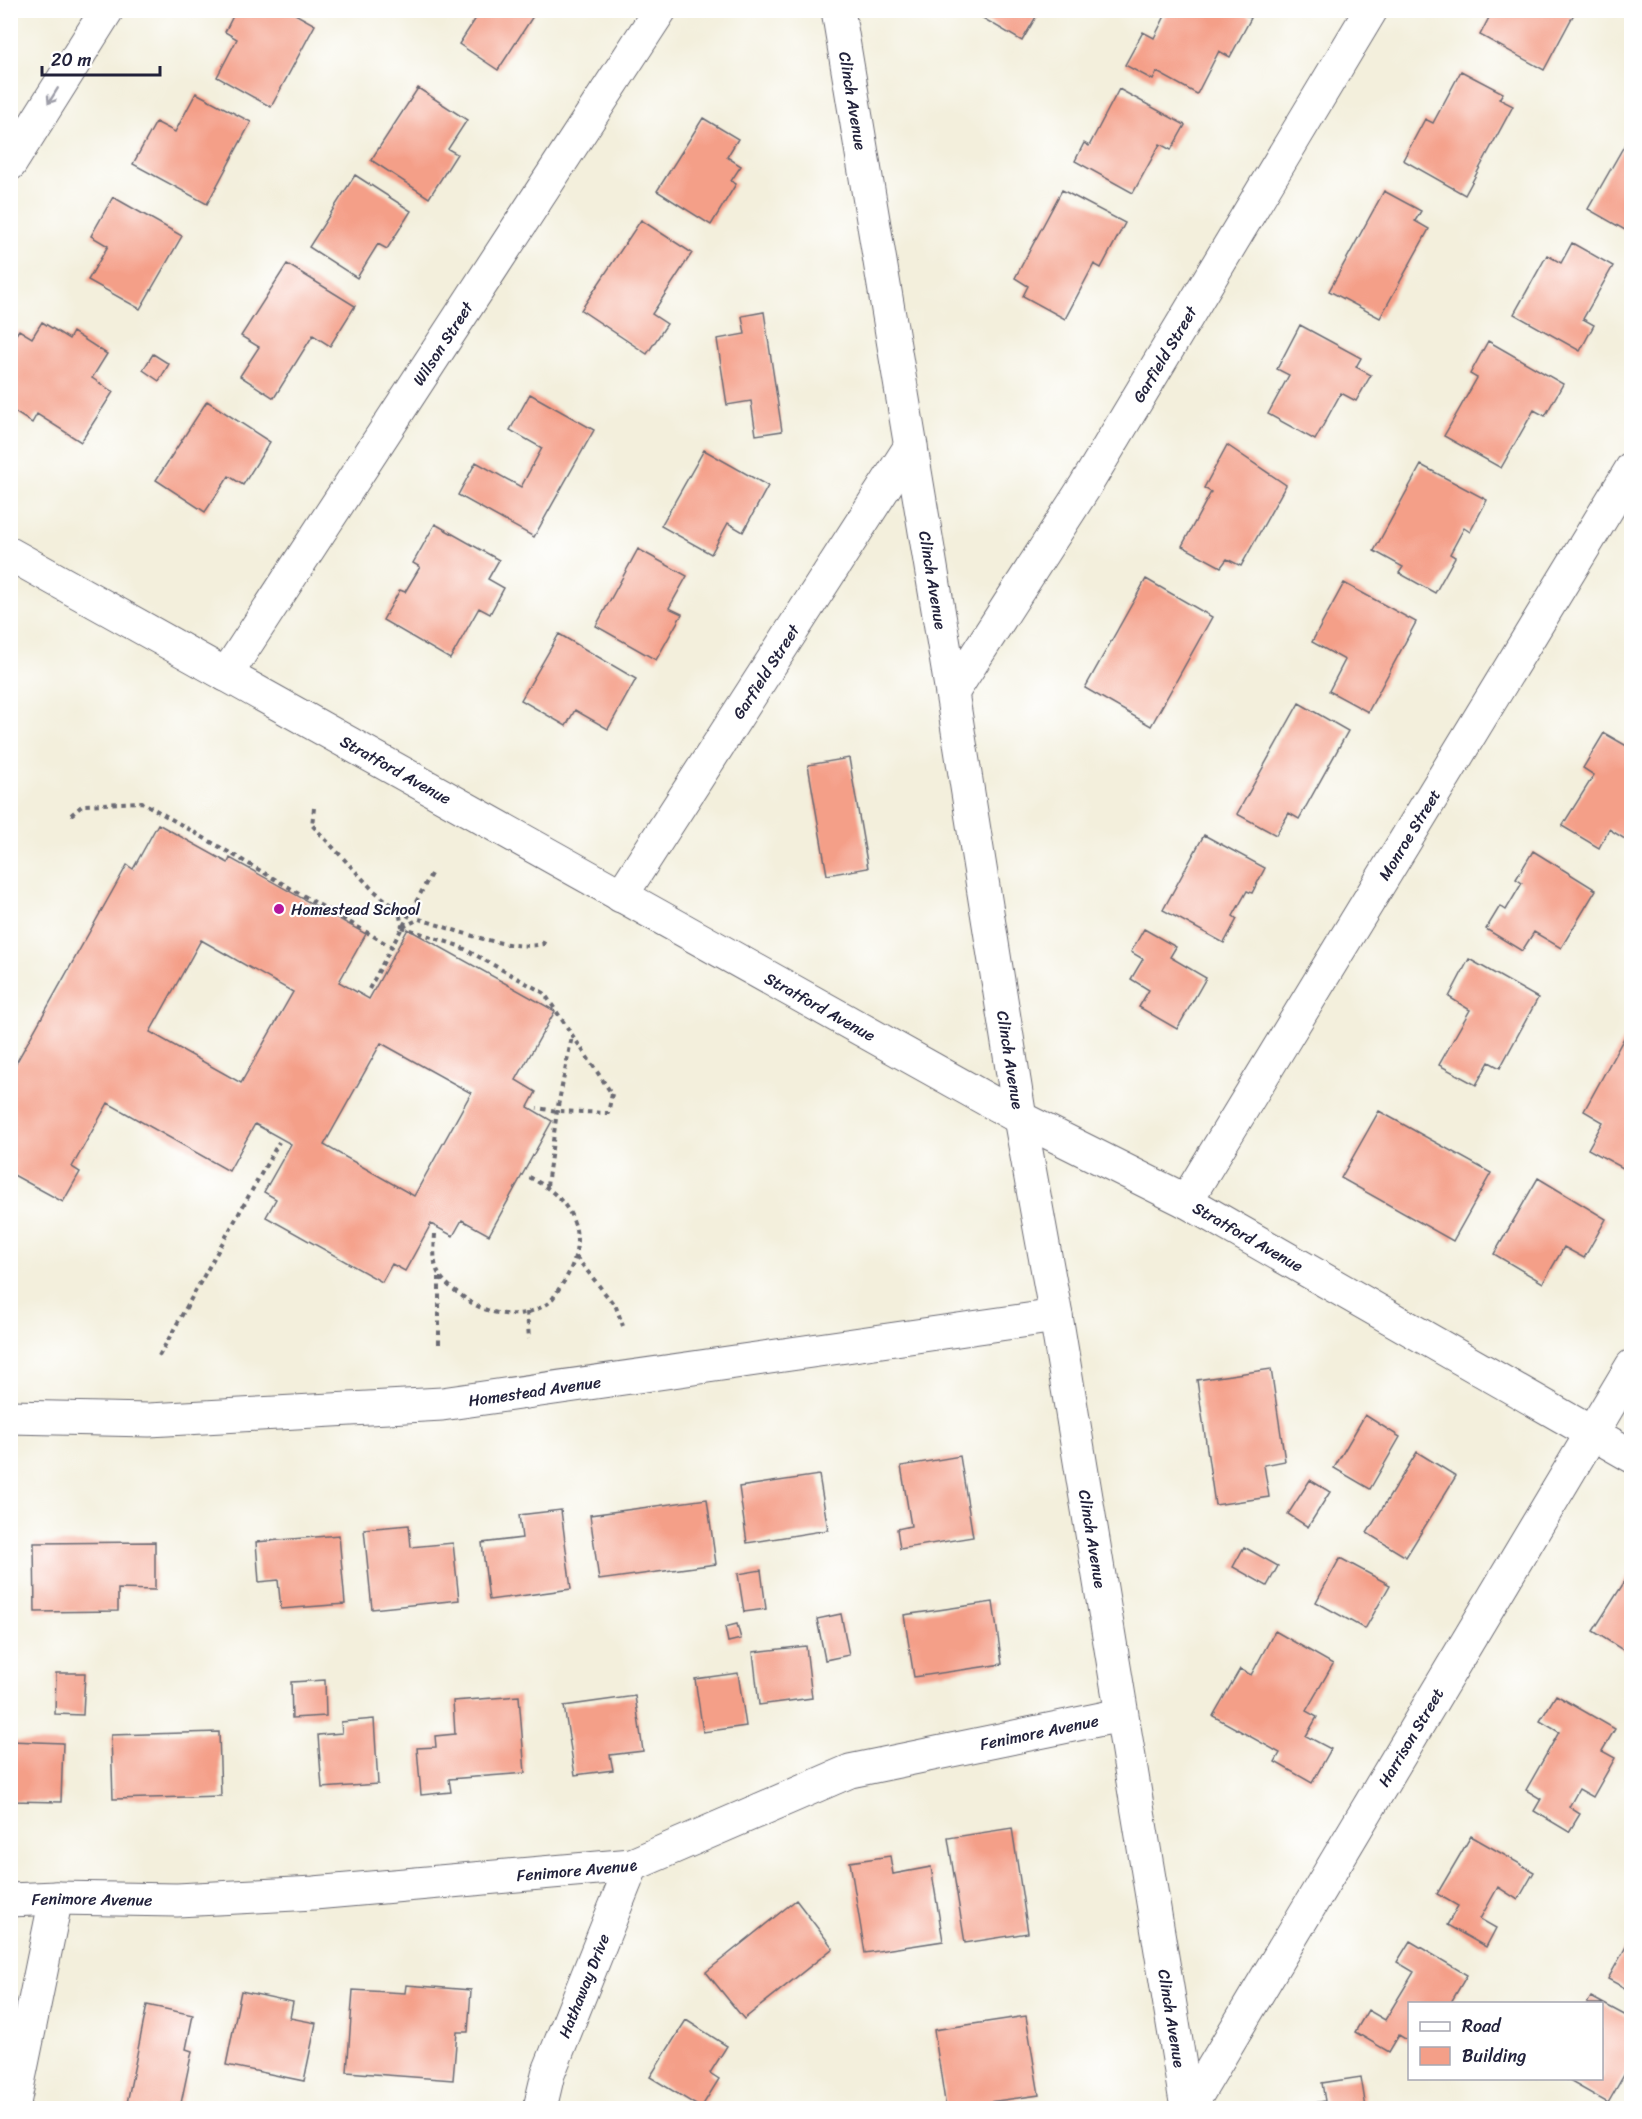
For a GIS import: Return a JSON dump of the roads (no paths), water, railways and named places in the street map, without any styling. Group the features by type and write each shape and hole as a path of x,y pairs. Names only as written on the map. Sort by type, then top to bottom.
{"street":[{"path":"10,164 107,10"},
{"name":"Wilson Street","path":"226,675 660,10"},
{"name":"Clinch Avenue","path":"838,10 1020,1118 1056,1316 1120,1715 1188,2109"},
{"name":"Garfield Street","path":"952,693 1083,488 1371,10"},
{"name":"Garfield Street","path":"621,896 911,446"},
{"name":"Monroe Street","path":"1186,1201 1632,468"},
{"name":"Stratford Avenue","path":"10,554 1020,1118 1186,1201 1632,1456"},
{"name":"Homestead Avenue","path":"10,1417 149,1420 442,1404 1056,1316"},
{"name":"Harrison Street","path":"1188,2109 1632,1366"},
{"name":"Fenimore Avenue","path":"10,1900 56,1898 177,1900 314,1893 632,1865 850,1771 1120,1715"},
{"name":"Hathaway Drive","path":"540,2109 548,2074 632,1865"},
{"path":"13,2109 56,1898"}],"place":[{"name":"Homestead School","path":"279,909"}]}
